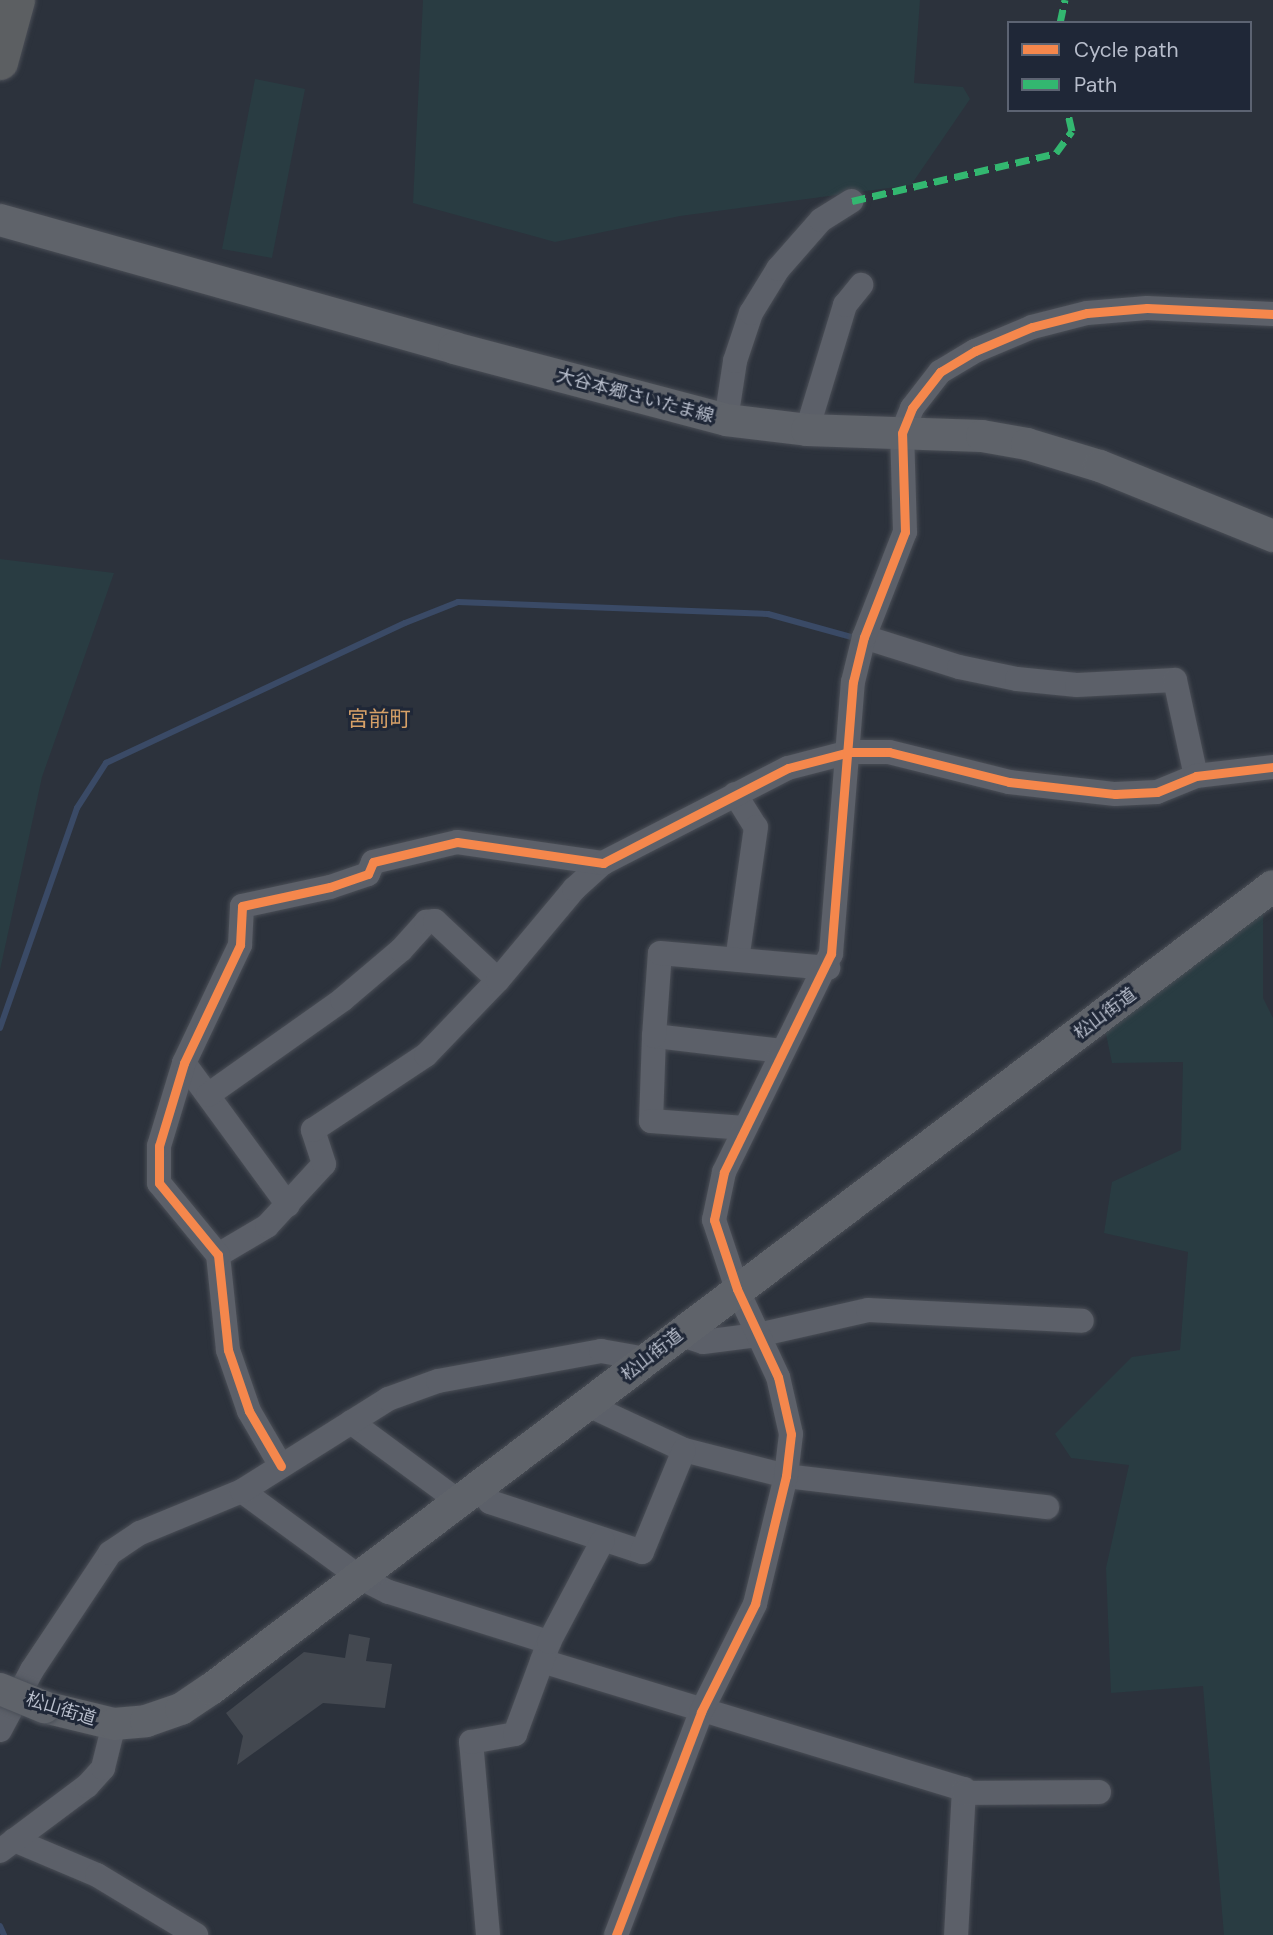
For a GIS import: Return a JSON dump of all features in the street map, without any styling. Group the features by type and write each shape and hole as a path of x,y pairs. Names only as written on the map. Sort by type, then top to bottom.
{"highway":[{"path":"0,62 17,0"}],"main road":[{"name":"大谷本郷さいたま線","path":"0,220 413,337 726,419 807,430 982,436 1064,454 1273,536"},
{"name":"松山街道","path":"0,1689 44,1707 114,1724 146,1721 181,1709 361,1578 737,1289 1273,886"}],"street":[{"path":"726,419 735,361 751,313 778,269 821,220 852,201"},
{"path":"807,430 845,305 861,285"},
{"path":"616,1935 701,1712 755,1604 786,1476 791,1434 778,1377 737,1289 714,1220 724,1172 782,1051 828,968 850,752 853,682 864,636 905,532 902,433 912,408 940,372 975,351 1032,327 1087,313 1147,308 1273,314"},
{"path":"864,636 959,667 1017,679 1077,685 1175,680 1196,776"},
{"path":"218,1255 267,1226 324,1164 313,1130 426,1055 498,980 574,889 603,863 735,794 806,761 850,752 889,752 1009,782 1115,794 1157,792 1196,776 1273,767"},
{"path":"735,794 756,827 737,960"},
{"path":"281,1466 249,1411 228,1350 218,1255 159,1183 159,1146 184,1063 240,945 242,905 330,887 368,874 373,862 457,842 603,863"},
{"path":"208,1095 342,1000 401,950 426,922 435,921 498,980"},
{"path":"745,1128 651,1121 660,953 828,968"},
{"path":"654,1036 782,1051"},
{"path":"184,1063 288,1205"},
{"path":"678,1334 703,1342 758,1335 867,1310 1082,1321"},
{"path":"0,1730 32,1670 110,1553 140,1533 242,1491 388,1399 486,1370 601,1351 646,1359"},
{"path":"588,1405 684,1450 786,1476 1047,1507"},
{"path":"351,1422 469,1496 642,1552 684,1450"},
{"path":"242,1491 361,1578 389,1592 701,1712 964,1789 956,1935"},
{"path":"488,1935 471,1742 515,1734 545,1652 603,1540"},
{"path":"7,1846 87,1786 103,1768 114,1724"},
{"path":"964,1793 1099,1792"},
{"path":"7,1846 97,1875 195,1935"}],"shaded area":[{"path":"423,0 920,0 914,83 963,87 970,99 911,185 680,216 555,242 413,203"},
{"path":"255,79 305,89 272,258 222,249"},
{"path":"0,559 114,573 42,777 0,970"},
{"path":"1263,911 1263,998 1273,1018 1273,1935 1224,1935 1203,1686 1111,1693 1106,1568 1129,1465 1071,1458 1055,1434 1132,1357 1180,1350 1188,1252 1104,1233 1112,1182 1181,1150 1183,1062 1112,1063 1105,1029"}],"building":[{"path":"349,1634 370,1638 366,1661 392,1664 385,1708 323,1703 237,1765 243,1736 226,1713 304,1652 345,1658"}],"waterway":[{"path":"0,1028 77,808 106,763 405,623 458,602 768,614 851,637"},
{"path":"0,1926 4,1935"}],"marked path":[{"path":"1060,21 1065,0"},
{"path":"852,201 1056,153 1072,131 1067,112"}],"cycle path":[{"path":"616,1935 701,1712 755,1604 786,1476 791,1434 778,1377 737,1289 714,1220 724,1172 831,954 853,682 864,637 905,532 902,433 912,408 940,372 975,351 1032,327 1087,313 1147,308 1273,314"},
{"path":"281,1466 249,1411 228,1350 218,1255 159,1183 159,1146 184,1063 240,945 242,906 330,887 368,874 373,862 457,842 603,863 788,768 850,752 889,752 1009,782 1115,794 1157,792 1196,776 1273,767"}],"district":[{"name":"宮前町","path":"379,719"}]}
